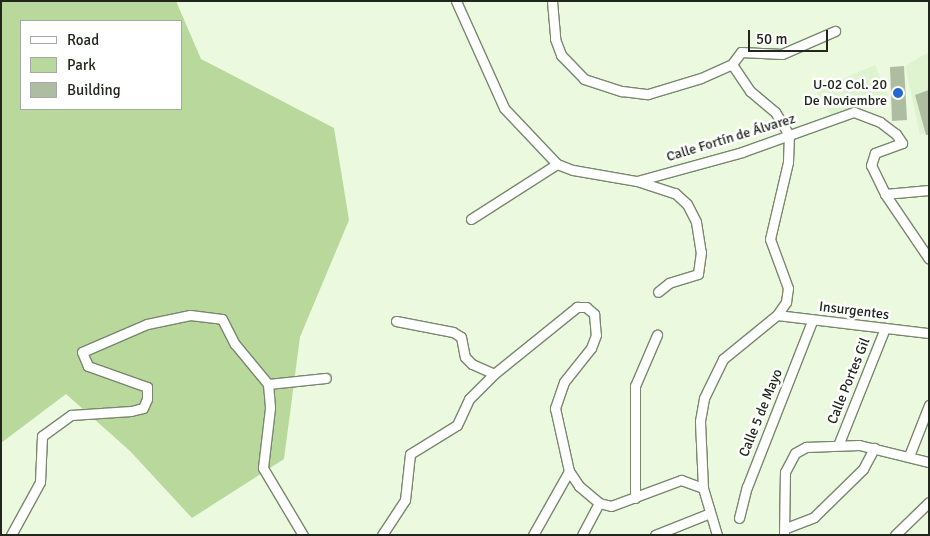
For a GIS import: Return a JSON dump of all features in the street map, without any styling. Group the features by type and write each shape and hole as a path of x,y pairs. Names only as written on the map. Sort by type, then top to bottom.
{"street":[{"path":"456,1 504,108 557,164 637,181 675,193 687,204 696,222 700,252 698,274 670,283 658,292"},
{"path":"552,1 555,39 561,55 584,79 604,88 648,94 702,78 732,64 741,52 750,50 782,54 801,49 835,31"},
{"path":"717,535 703,488 700,421 712,375 724,359 777,315 786,302 788,288 770,239 788,162 789,135 775,112 750,92 732,64"},
{"name":"Calle Fortín de Álvarez","path":"637,181 862,113 889,127 900,139 899,146 871,158 885,194"},
{"path":"471,218 557,164"},
{"path":"929,190 885,194 929,259"},
{"path":"382,535 405,500 410,454 457,425 469,399 494,374 569,311 586,307 594,314 596,335 592,348 564,382 555,408 569,471 579,486 599,503 611,506 681,480 703,488"},
{"path":"11,535 40,482 42,436 71,415 132,411 143,408 147,399 147,387 138,382 88,366 81,356 87,348 169,317 190,315 222,319 235,344 268,384 270,408 263,468 303,535"},
{"name":"Insurgentes","path":"777,315 929,333"},
{"name":"Calle 5 de Mayo","path":"739,518 747,488 813,319"},
{"path":"396,321 453,332 461,337 465,357 494,374"},
{"name":"Calle Portes Gil","path":"839,444 885,328"},
{"path":"635,498 635,386 657,335"},
{"path":"268,384 326,378"},
{"path":"909,456 929,406"},
{"path":"874,448 863,469 814,517 785,531 788,462 806,447 839,444 874,448 929,462"},
{"path":"532,535 569,471"},
{"path":"895,535 929,502"},
{"path":"582,535 599,503"},
{"path":"654,535 710,513"}],"shaded area":[{"path":"929,52 929,132 920,135 905,66"},
{"path":"875,65 888,95 833,120 816,90"}],"green space":[{"path":"1,1 176,1 201,59 334,128 349,220 300,337 284,459 192,518 130,451 66,394 1,443"}],"building":[{"name":"U-02 Col. 20 De Noviembre","path":"904,66 907,120 892,121 890,67"},
{"path":"929,90 929,135 926,135 915,95"}],"place":[{"name":"U-02 Col. 20 De Noviembre","path":"898,93"}]}
